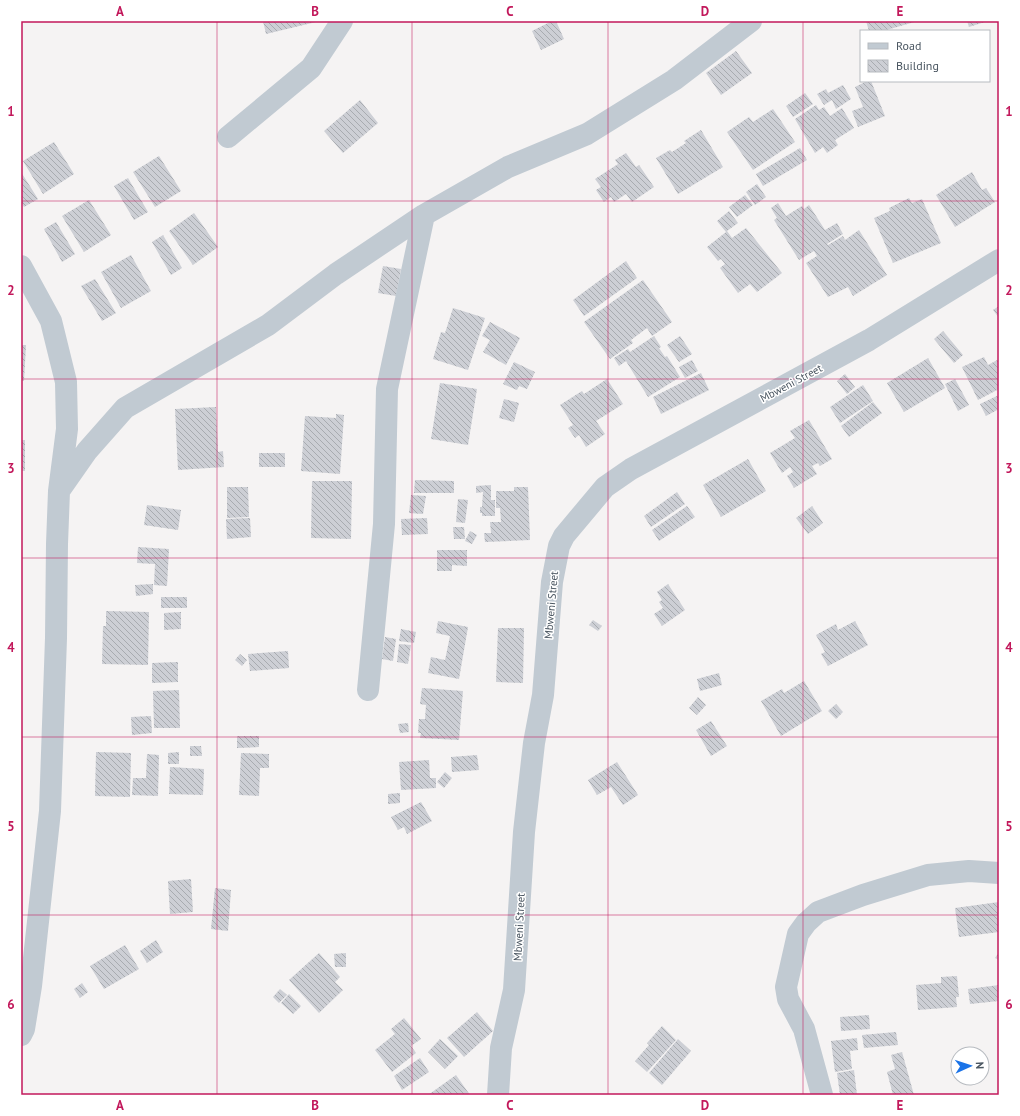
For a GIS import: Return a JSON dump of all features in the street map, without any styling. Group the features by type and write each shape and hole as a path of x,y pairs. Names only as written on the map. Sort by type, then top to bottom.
{"street":[{"path":"228,137 311,68 342,21"},
{"path":"60,490 87,450 126,408 268,325 336,274 424,215 508,167 587,134 674,80 751,21"},
{"path":"368,690 384,524 387,389 424,215"},
{"name":"Mbweni Street","path":"498,1095 501,1048 514,990 523,840 534,743 543,695 552,582 559,546 564,536 605,487 631,469 869,340 999,260"},
{"path":"21,266 51,321 66,382 67,429 60,490 50,811 32,986 24,1029 21,1035"},
{"path":"969,871 999,860"},
{"path":"822,1095 804,1029 788,999 786,988 798,934 806,923 818,912 864,895 928,875 969,871 999,873"}],"building":[{"path":"263,21 316,21 316,22 266,34"},
{"path":"552,21 556,21 564,39 541,50 532,31"},
{"path":"866,21 918,21 886,30 869,30"},
{"path":"967,21 988,21 969,27"},
{"path":"736,51 752,73 721,95 706,73"},
{"path":"865,82 871,82 885,116 858,127 852,111 863,107 855,87"},
{"path":"843,85 851,99 836,109 832,100 824,105 817,94 826,89 828,93"},
{"path":"805,93 813,104 793,117 786,106"},
{"path":"360,100 378,123 343,153 324,131"},
{"path":"816,105 819,110 824,107 830,116 842,108 854,128 835,140 838,145 827,153 823,147 815,153 795,119"},
{"path":"773,109 795,142 753,170 727,132 749,117 753,122"},
{"path":"701,130 723,167 678,194 656,158 670,150 672,152 686,143 684,141"},
{"path":"54,142 74,174 43,194 23,161"},
{"path":"800,148 807,160 763,186 756,174"},
{"path":"626,153 636,167 639,165 654,187 632,202 626,194 614,202 611,197 604,202 596,190 601,187 595,179 618,164 615,160"},
{"path":"159,156 181,191 155,207 133,172"},
{"path":"21,172 38,199 24,207 21,202"},
{"path":"972,172 982,190 986,188 995,202 955,227 936,195"},
{"path":"128,178 148,212 134,220 114,186"},
{"path":"757,184 766,197 755,205 746,192"},
{"path":"745,195 753,205 737,217 729,207"},
{"path":"909,198 912,203 922,199 941,243 893,263 874,218 890,211 889,208"},
{"path":"89,200 111,235 84,252 62,216"},
{"path":"778,203 786,216 802,206 804,209 809,205 825,230 837,223 843,234 827,244 828,245 843,236 845,240 859,230 887,275 853,296 848,287 828,297 806,263 817,256 814,251 799,260 774,220 777,218 771,208"},
{"path":"729,211 738,223 727,231 732,238 746,228 782,273 757,292 750,284 738,293 720,268 725,264 721,259 718,261 707,247 726,232 717,221"},
{"path":"194,213 218,247 193,265 169,231"},
{"path":"56,222 75,254 62,262 44,229"},
{"path":"163,235 182,268 171,275 152,242"},
{"path":"131,255 151,291 121,308 101,272"},
{"path":"626,261 637,278 584,316 573,300"},
{"path":"383,266 401,269 396,296 378,293"},
{"path":"95,279 116,313 102,321 81,286"},
{"path":"643,280 672,322 652,336 647,328 631,340 633,343 610,359 584,322"},
{"path":"999,306 999,318 993,310"},
{"path":"453,308 485,318 468,370 433,359 441,332 445,333"},
{"path":"490,322 520,338 506,365 483,352 490,340 482,336"},
{"path":"943,331 963,355 954,363 934,339"},
{"path":"654,336 661,347 659,348 665,357 667,356 680,377 648,397 626,361 619,366 614,358 628,349 630,352"},
{"path":"680,336 692,354 679,362 667,345"},
{"path":"21,345 26,345 24,381 21,381"},
{"path":"984,357 988,365 999,359 999,389 978,400 962,367"},
{"path":"928,358 945,388 904,412 887,383"},
{"path":"692,360 698,371 685,378 679,367"},
{"path":"514,362 535,372 527,389 519,386 517,390 503,384"},
{"path":"701,373 709,390 661,414 653,397"},
{"path":"845,374 855,387 847,394 837,381"},
{"path":"607,379 623,404 596,421 605,434 586,447 579,435 575,438 568,428 573,425 560,405 582,391 584,394"},
{"path":"955,379 969,405 958,411 945,384"},
{"path":"440,383 477,389 468,445 431,439"},
{"path":"863,385 873,401 840,423 830,407"},
{"path":"999,395 999,409 986,416 980,404"},
{"path":"504,399 519,403 514,422 499,418"},
{"path":"873,402 882,413 849,437 841,426"},
{"path":"216,407 218,452 223,451 224,467 178,470 175,409"},
{"path":"336,414 344,415 340,474 301,471 305,416 336,418"},
{"path":"809,420 832,459 820,466 818,463 812,466 817,474 794,488 787,476 793,472 790,467 782,473 770,453 795,438 790,431"},
{"path":"21,440 25,440 25,471 21,471"},
{"path":"259,453 285,453 285,467 259,467"},
{"path":"748,459 766,491 721,517 703,485"},
{"path":"415,480 454,481 454,493 414,493"},
{"path":"312,481 352,481 351,539 311,538"},
{"path":"491,485 491,500 495,500 495,516 482,516 482,513 480,513 480,507 482,507 483,492 476,493 476,486"},
{"path":"227,487 248,487 249,517 227,518"},
{"path":"514,487 528,487 530,540 485,542 484,533 491,533 490,522 501,522 500,508 496,508 496,491 514,491"},
{"path":"677,492 685,504 651,527 644,516"},
{"path":"411,495 426,496 423,514 409,513"},
{"path":"458,499 468,500 465,523 456,522"},
{"path":"147,505 181,510 178,530 144,525"},
{"path":"687,506 695,517 659,541 652,530"},
{"path":"812,506 823,523 808,534 796,518"},
{"path":"250,518 251,537 227,539 226,519"},
{"path":"427,518 428,534 402,535 401,519"},
{"path":"453,527 464,527 465,539 454,539"},
{"path":"470,531 477,535 472,544 465,541"},
{"path":"138,547 169,549 167,586 154,585 155,564 137,563"},
{"path":"437,550 467,550 467,566 452,565 452,571 437,571"},
{"path":"153,584 153,594 136,596 135,585"},
{"path":"668,584 685,610 662,626 654,614 663,608 659,602 662,600 657,592"},
{"path":"161,597 187,597 187,608 161,608"},
{"path":"106,611 149,612 148,665 102,664 103,626 106,626"},
{"path":"181,612 181,629 164,630 164,613"},
{"path":"593,620 602,626 598,631 589,625"},
{"path":"438,621 468,627 459,679 428,673 431,657 445,660 450,636 436,633"},
{"path":"855,621 868,645 828,666 821,654 825,652 816,635 836,624 838,630"},
{"path":"498,628 524,628 523,683 496,682"},
{"path":"401,629 416,632 414,643 399,641"},
{"path":"385,637 396,639 393,661 382,659"},
{"path":"399,644 411,645 408,664 397,662"},
{"path":"288,651 289,668 250,671 248,654"},
{"path":"240,654 247,660 242,666 235,660"},
{"path":"178,662 178,682 152,683 152,663"},
{"path":"719,673 722,685 700,691 697,679"},
{"path":"804,681 822,711 781,736 761,701 782,689 784,693"},
{"path":"422,688 463,691 459,740 420,738 421,733 418,733 419,719 425,719 426,705 420,704"},
{"path":"179,690 180,728 154,728 153,691"},
{"path":"698,697 706,705 697,715 689,708"},
{"path":"836,704 843,712 836,719 828,711"},
{"path":"151,716 152,733 132,735 131,717"},
{"path":"711,721 727,746 711,756 696,730"},
{"path":"408,723 409,732 400,733 398,724"},
{"path":"237,736 259,736 259,747 237,748"},
{"path":"190,746 201,746 202,756 190,756"},
{"path":"96,752 131,753 130,797 95,796"},
{"path":"179,752 179,764 168,764 168,753"},
{"path":"241,753 269,754 269,768 260,768 259,796 239,795"},
{"path":"147,754 159,755 158,796 132,795 133,778 146,778"},
{"path":"477,755 479,770 452,772 451,757"},
{"path":"429,760 430,778 436,778 436,788 401,790 399,762"},
{"path":"617,762 638,795 623,805 611,787 597,795 588,780"},
{"path":"170,767 204,769 203,795 169,794"},
{"path":"445,772 452,778 444,788 437,782"},
{"path":"400,793 400,803 388,804 388,794"},
{"path":"421,802 432,821 407,834 404,827 398,830 391,817"},
{"path":"191,879 193,912 170,914 168,881"},
{"path":"215,888 231,890 228,931 211,929"},
{"path":"999,902 999,932 959,937 955,908"},
{"path":"156,940 163,952 147,963 140,951"},
{"path":"125,945 139,969 104,989 90,966"},
{"path":"999,952 999,960 995,958"},
{"path":"319,953 340,977 335,982 343,990 319,1013 289,980"},
{"path":"346,953 346,967 335,967 334,954"},
{"path":"957,976 959,997 956,997 957,1007 918,1010 916,985 941,983 941,977"},
{"path":"82,983 88,992 80,998 74,989"},
{"path":"999,985 999,1001 970,1004 968,989"},
{"path":"280,989 287,995 279,1003 273,997"},
{"path":"289,994 301,1006 293,1014 281,1003"},
{"path":"477,1012 493,1031 464,1057 447,1038"},
{"path":"869,1015 870,1029 841,1031 840,1017"},
{"path":"404,1018 421,1039 411,1046 416,1053 392,1072 375,1050 395,1034 391,1029"},
{"path":"662,1026 676,1040 647,1072 635,1061 649,1045 647,1043"},
{"path":"896,1032 898,1045 864,1048 862,1035"},
{"path":"857,1038 858,1050 850,1051 852,1069 835,1072 831,1041"},
{"path":"440,1039 458,1056 445,1069 428,1052"},
{"path":"678,1039 691,1051 662,1085 649,1073"},
{"path":"902,1052 914,1095 893,1095 887,1072 895,1069 891,1055"},
{"path":"420,1058 429,1072 402,1090 394,1076"},
{"path":"854,1070 857,1095 840,1095 837,1073"},
{"path":"456,1075 470,1095 428,1095"}]}
